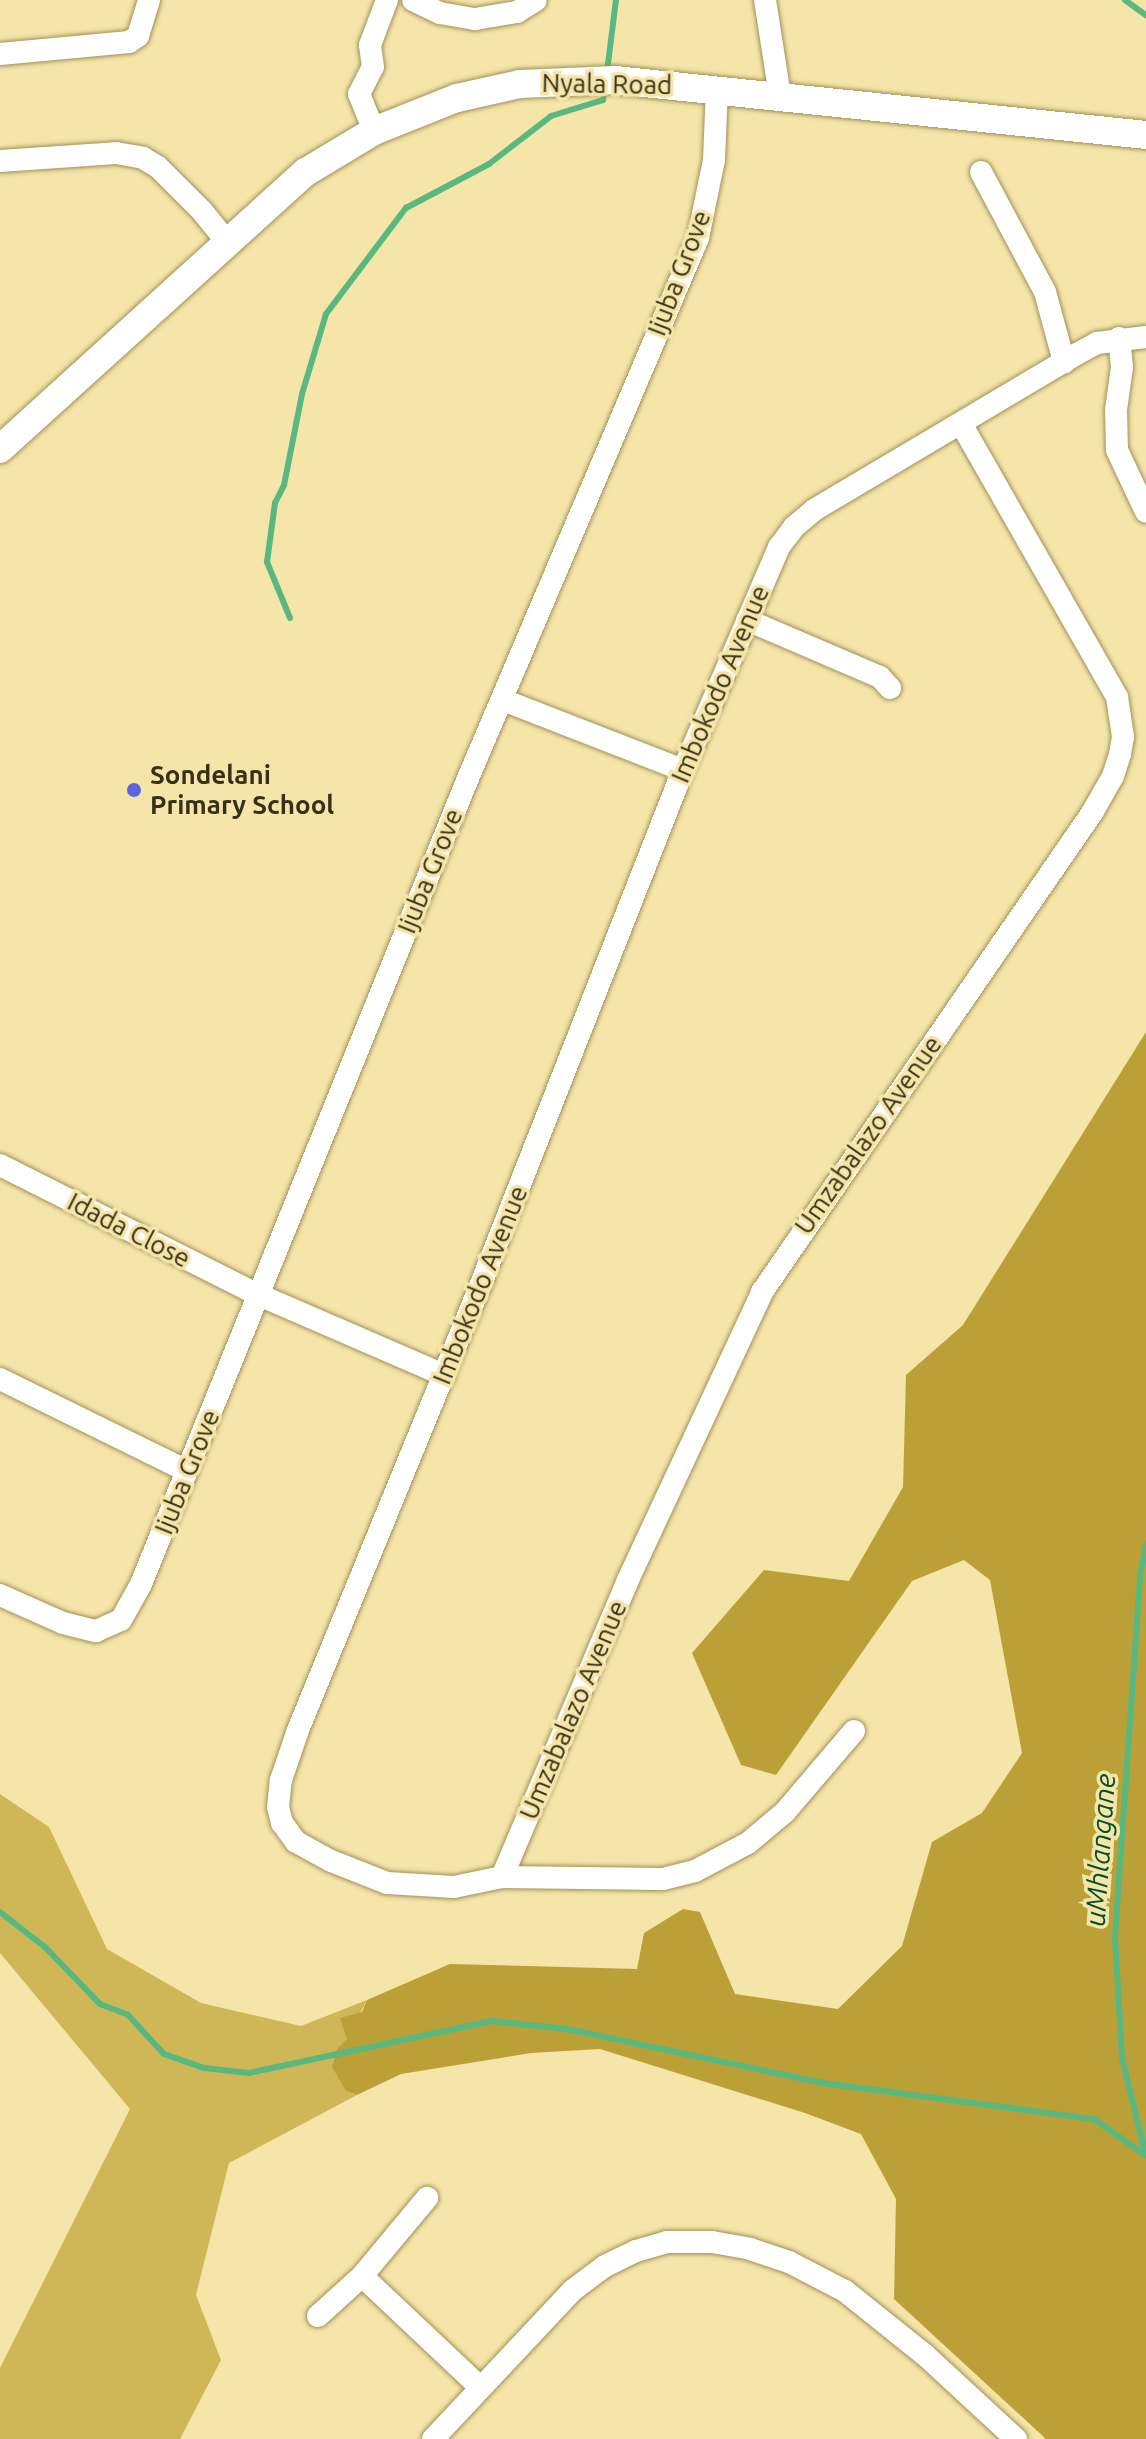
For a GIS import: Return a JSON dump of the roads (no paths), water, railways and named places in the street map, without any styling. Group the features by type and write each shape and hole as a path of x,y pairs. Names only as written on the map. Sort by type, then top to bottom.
{"street":[{"path":"0,54 129,42 138,36 149,0"},
{"path":"374,131 359,94 373,67 370,45 387,0"},
{"path":"413,0 440,13 475,19 517,12 536,0"},
{"path":"765,0 780,96"},
{"name":"Nyala Road","path":"0,449 226,241 306,172 374,131 427,107 488,90 541,82 606,79 1146,135"},
{"name":"Ijuba Grove","path":"0,1595 63,1623 96,1631 121,1620 131,1605 503,700 698,238 714,160 717,89"},
{"path":"0,161 116,153 143,158 158,167 226,241"},
{"path":"981,172 1045,292 1064,362"},
{"name":"Imbokodo Avenue","path":"854,1731 785,1812 748,1843 695,1871 663,1879 502,1877 454,1887 403,1885 370,1878 296,1842 282,1823 278,1807 281,1780 298,1730 444,1375 683,770 779,547 804,517 1097,343 1146,337"},
{"path":"1119,338 1122,367 1116,410 1117,450 1146,512"},
{"name":"Umzabalazo Avenue","path":"502,1877 628,1580 762,1292 1092,813 1113,776 1123,737 1117,697 961,424"},
{"path":"747,620 880,677 890,688"},
{"path":"503,700 683,770"},
{"name":"Idada Close","path":"0,1165 259,1295 444,1375"},
{"path":"0,1379 187,1471"},
{"path":"318,2316 362,2276 427,2198"},
{"path":"433,2439 573,2290 605,2266 636,2251 667,2242 712,2242 789,2262 845,2291 925,2355 1016,2439"},
{"path":"362,2276 481,2388"}],"waterway":[{"path":"607,72 616,0"},
{"name":"uMhlangane","path":"1125,0 1146,15"},
{"path":"290,618 267,562 275,503 284,485 302,394 326,314 406,208 489,164 551,116 603,100 605,87"},
{"name":"uMhlangane","path":"1146,1544 1140,1575 1115,1936 1122,2058 1146,2156"},
{"path":"0,1912 45,1947 100,2004 128,2015 164,2054 204,2068 249,2073 492,2021 567,2029 823,2083 1094,2119 1145,2155"}],"place":[{"name":"Sondelani Primary School","path":"134,790"}]}
